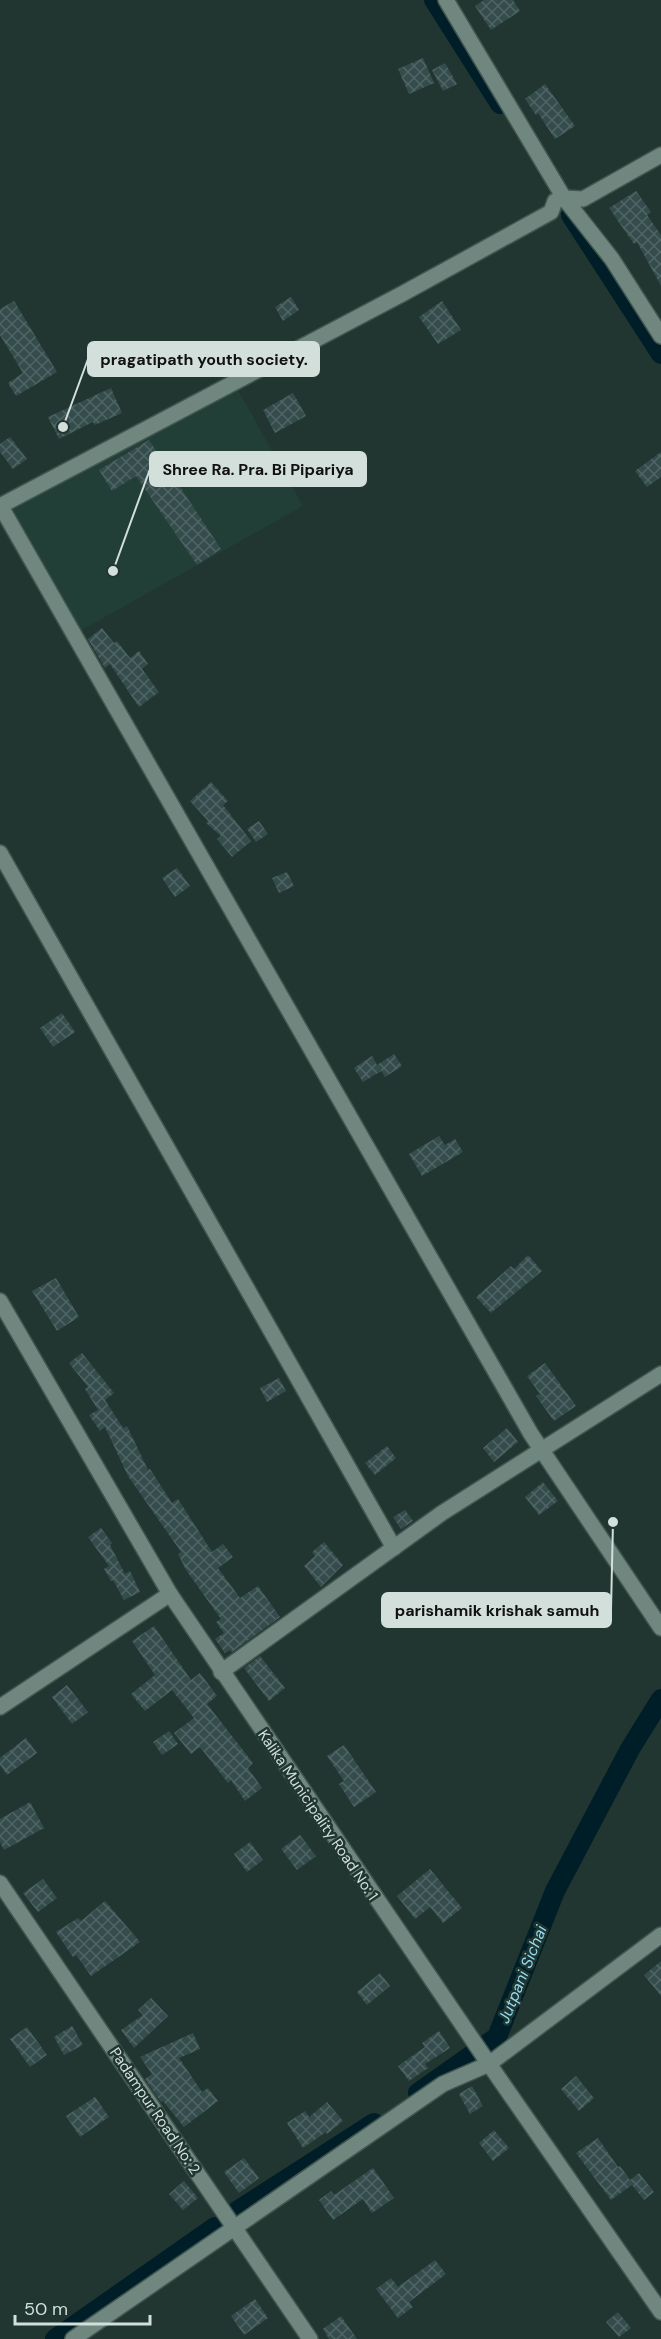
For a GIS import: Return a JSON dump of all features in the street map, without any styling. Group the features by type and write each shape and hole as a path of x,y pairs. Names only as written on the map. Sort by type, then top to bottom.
{"street":[{"path":"446,0 561,199 612,260 661,336"},
{"path":"561,199 583,199 661,155"},
{"path":"561,199 551,212 462,261 0,506 541,1449 661,1628"},
{"path":"0,853 394,1548"},
{"name":"Kalika Municipality Road No: 1","path":"0,1301 170,1594 489,2064 661,2312"},
{"path":"221,1672 442,1513 661,1374"},
{"path":"0,1707 170,1594"},
{"name":"Padampur Road No: 2","path":"0,1883 310,2339"},
{"path":"73,2339 443,2084 489,2064 661,1935"}],"shaded area":[{"path":"238,390 303,506 73,635 1,506"}],"building":[{"path":"484,0 513,0 520,11 491,30 475,6"},
{"path":"423,58 434,83 409,94 398,69"},
{"path":"445,63 457,84 443,91 432,70"},
{"path":"545,84 575,126 555,139 538,113 536,115 525,99"},
{"path":"636,191 651,212 647,215 661,235 661,286 637,242 634,244 609,208"},
{"path":"291,297 299,310 283,321 275,307"},
{"path":"14,301 57,372 16,396 8,383 23,373 0,335 0,309"},
{"path":"442,301 461,330 438,344 419,317"},
{"path":"111,388 122,413 95,425 93,422 59,439 48,417"},
{"path":"293,393 306,416 275,433 263,410"},
{"path":"10,437 27,459 13,469 0,452 0,444"},
{"path":"149,440 221,549 197,565 136,476 112,491 99,470"},
{"path":"661,452 661,477 647,487 635,471"},
{"path":"102,628 114,643 117,641 130,658 139,651 148,664 142,669 159,692 139,707 110,664 105,668 88,639"},
{"path":"211,782 228,801 223,805 251,841 232,857 217,839 221,836 206,823 208,821 190,801"},
{"path":"259,821 268,834 256,842 247,829"},
{"path":"177,868 190,886 175,897 162,878"},
{"path":"287,872 294,886 279,893 272,878"},
{"path":"62,1013 75,1032 53,1047 40,1028"},
{"path":"394,1054 402,1066 385,1077 379,1067 381,1071 363,1082 354,1068 372,1056 377,1065"},
{"path":"439,1136 445,1145 455,1139 463,1152 422,1176 409,1154"},
{"path":"528,1255 542,1271 491,1313 476,1297 511,1266 514,1269"},
{"path":"56,1278 79,1317 57,1331 32,1291"},
{"path":"82,1353 114,1393 105,1400 123,1428 127,1426 148,1470 150,1469 172,1503 178,1499 212,1552 223,1544 233,1557 218,1568 240,1598 258,1586 280,1617 232,1652 230,1650 225,1653 215,1639 224,1633 216,1622 221,1619 186,1570 178,1554 181,1552 128,1476 105,1427 100,1431 89,1415 98,1410 85,1389 88,1387 69,1363"},
{"path":"545,1363 576,1406 554,1421 536,1396 540,1394 527,1376"},
{"path":"279,1378 286,1391 267,1402 260,1388"},
{"path":"507,1428 518,1442 494,1462 483,1448"},
{"path":"387,1446 396,1458 375,1475 365,1463"},
{"path":"543,1482 558,1501 539,1515 525,1497"},
{"path":"405,1510 413,1521 401,1529 393,1517"},
{"path":"101,1528 112,1543 110,1545 125,1574 130,1571 140,1592 124,1600 104,1569 109,1566 88,1537"},
{"path":"324,1542 343,1565 321,1587 304,1566 315,1556 312,1552"},
{"path":"154,1626 191,1680 200,1673 217,1696 207,1704 253,1763 248,1768 262,1788 245,1801 231,1780 228,1783 200,1747 191,1754 174,1733 194,1718 172,1690 145,1711 131,1694 155,1675 132,1641"},
{"path":"260,1656 285,1688 269,1701 244,1668"},
{"path":"67,1685 88,1712 72,1724 52,1697"},
{"path":"169,1731 178,1744 162,1755 153,1742"},
{"path":"26,1738 37,1753 7,1775 0,1765 0,1758"},
{"path":"344,1745 376,1792 354,1807 339,1784 344,1781 327,1756"},
{"path":"30,1802 44,1828 4,1850 0,1842 0,1819"},
{"path":"300,1835 316,1856 297,1870 281,1849"},
{"path":"250,1842 263,1860 247,1872 234,1854"},
{"path":"430,1869 462,1908 443,1923 430,1907 415,1919 397,1896"},
{"path":"43,1879 57,1898 38,1912 23,1893"},
{"path":"105,1901 140,1942 91,1976 76,1955 73,1957 56,1932 78,1918 81,1921"},
{"path":"661,1961 661,1996 644,1975"},
{"path":"380,1973 390,1986 367,2005 357,1992"},
{"path":"151,1998 168,2016 134,2048 121,2030 143,2015 138,2010"},
{"path":"72,2026 83,2045 64,2055 54,2037"},
{"path":"27,2027 47,2055 30,2067 10,2039"},
{"path":"439,2031 450,2048 425,2064 428,2068 409,2081 398,2066 425,2047 422,2043"},
{"path":"193,2033 200,2049 179,2058 202,2092 208,2088 218,2101 184,2127 163,2101 161,2102 145,2079 152,2074 140,2057"},
{"path":"576,2076 594,2098 579,2111 561,2089"},
{"path":"472,2086 483,2106 470,2114 459,2094"},
{"path":"95,2097 109,2117 80,2137 66,2116"},
{"path":"327,2102 343,2121 327,2134 326,2132 303,2148 287,2123 305,2111 309,2117"},
{"path":"494,2130 509,2148 493,2161 479,2143"},
{"path":"598,2138 630,2180 639,2173 654,2192 644,2200 632,2185 611,2200 576,2153"},
{"path":"244,2158 259,2178 239,2193 224,2172"},
{"path":"373,2168 394,2198 372,2213 363,2199 333,2220 319,2200 331,2191 334,2195"},
{"path":"184,2181 198,2198 183,2210 169,2194"},
{"path":"435,2260 446,2274 409,2302 413,2307 398,2318 376,2289 391,2278 398,2287"},
{"path":"255,2299 268,2318 244,2335 231,2316"},
{"path":"618,2312 631,2328 619,2337 606,2322"},
{"path":"341,2316 357,2339 329,2339 323,2329"}],"waterway":[{"path":"434,0 500,104"},
{"path":"571,215 661,354"},
{"name":"Jutpani Sichai","path":"418,2093 497,2037 555,1891 630,1749 661,1699"},
{"name":"Jutpani Sichai","path":"237,2211 374,2123"},
{"name":"Jutpani Sichai","path":"55,2339 215,2227"}],"place":[{"name":"pragatipath youth society.","path":"63,427"},
{"name":"Shree Ra. Pra. Bi Pipariya","path":"113,571"},
{"name":"parishamik krishak samuh","path":"613,1522"}]}
